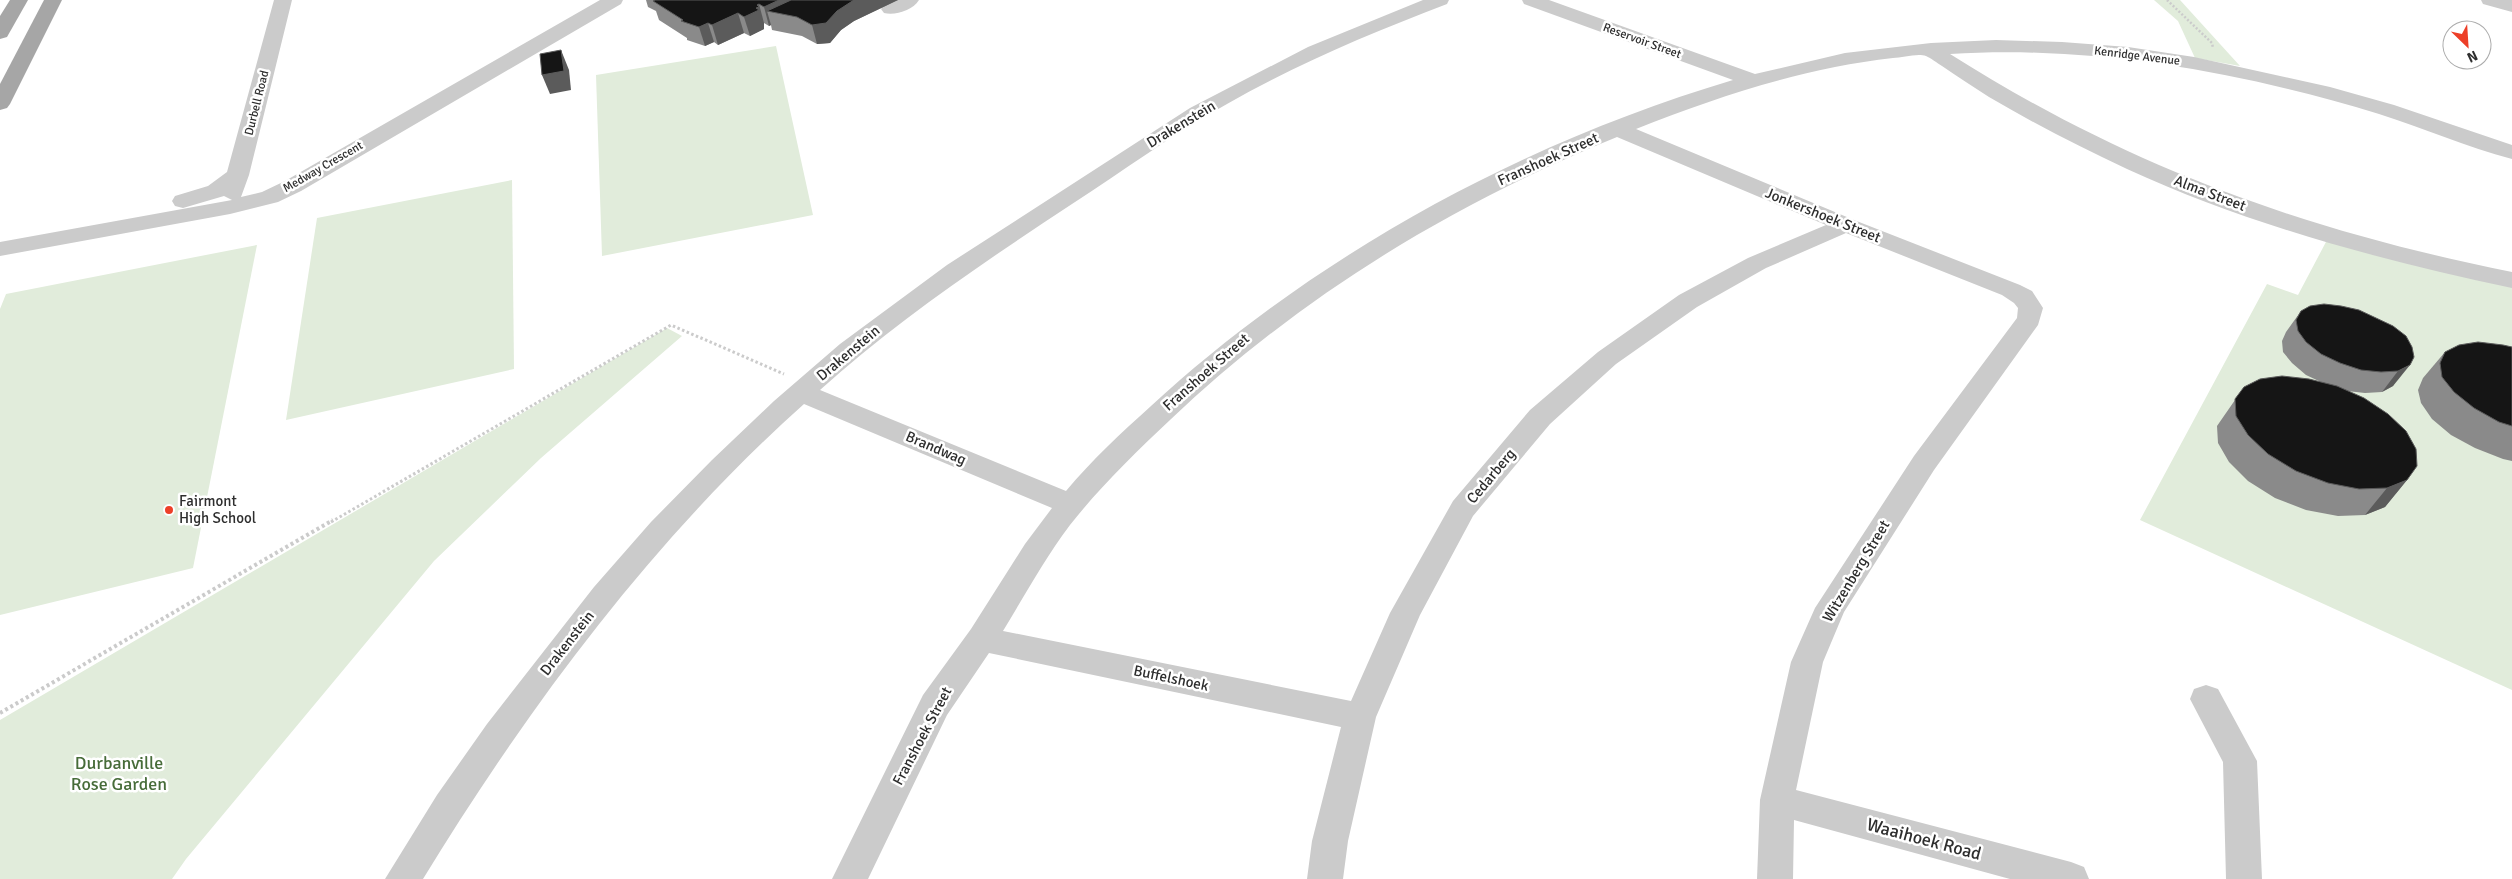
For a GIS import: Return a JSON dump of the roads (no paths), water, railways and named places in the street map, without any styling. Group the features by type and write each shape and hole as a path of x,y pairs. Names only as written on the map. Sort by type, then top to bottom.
{"main road":[{"path":"0,33 19,0"},
{"path":"0,104 53,0"}],"street":[{"name":"Medway Crescent","path":"0,249 230,207 270,197 293,186 614,0"},
{"path":"891,9 910,0"},
{"name":"Drakenstein","path":"403,879 432,832 520,702 589,614 666,526 734,453 850,349 927,290 1164,134 1240,88 1316,51 1440,0"},
{"name":"Reservoir Street","path":"1531,0 1754,81"},
{"path":"2490,0 2512,6"},
{"name":"Durbell Road","path":"230,207 289,1"},
{"name":"Kenridge Avenue","path":"1754,81 1830,62 1930,50 1998,46 2069,49 2143,56 2219,68 2378,106 2512,152"},
{"name":"Alma Street","path":"1930,50 1982,85 2035,115 2098,147 2178,182 2268,216 2368,247 2465,271 2512,280"},
{"name":"Franshoek Street","path":"850,879 935,706 982,639 1023,572 1070,504 1179,394 1255,330 1327,277 1464,198 1560,153 1617,129 1754,81"},
{"name":"Jonkershoek Street","path":"1617,129 1846,225 2011,290 2028,302"},
{"path":"0,234 197,198 225,186 238,176"},
{"name":"Cedarberg","path":"1325,879 1330,840 1360,717 1405,613 1463,509 1540,417 1606,358 1688,301 1757,263 1846,225"},
{"name":"Witzenberg Street","path":"1775,879 1777,800 1808,662 1830,608 1924,463 2029,319 2032,314 2028,302"},
{"name":"Brandwag","path":"802,393 1070,504"},
{"name":"Buffelshoek","path":"982,639 1360,717"},
{"path":"2206,699 2240,761 2244,879"},
{"name":"Waaihoek Road","path":"1777,800 2071,879"}],"place":[{"name":"Fairmont High School","path":"169,510"}],"park label":[{"name":"Durbanville Rose Garden","path":"119,773"}]}
